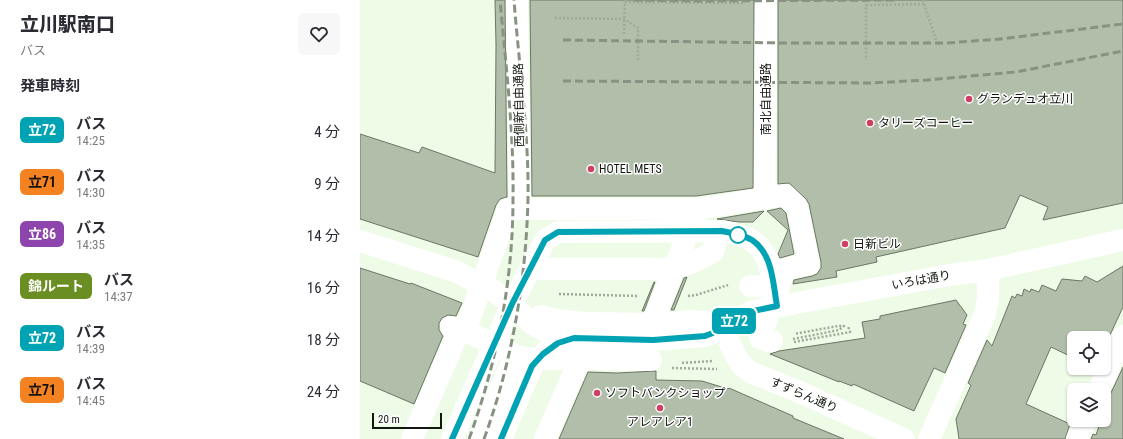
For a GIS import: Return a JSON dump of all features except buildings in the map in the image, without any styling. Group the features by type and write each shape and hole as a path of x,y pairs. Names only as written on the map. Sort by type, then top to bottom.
{"street":[{"name":"西側新自由通路","path":"517,0 534,214"},
{"name":"南北自由通路","path":"766,0 769,209"},
{"path":"412,439 455,340 463,335 508,210 534,214 633,204 697,210 769,209 785,195 797,207 809,264 785,269 778,297 760,338 769,341 779,341"},
{"path":"463,335 515,355 569,364 650,360 697,210"},
{"path":"530,269 663,269 684,266 700,260 713,252 716,243 713,236 706,231"},
{"path":"452,439 512,304 545,240 558,232 722,231 740,236 752,240 761,249 767,260 778,297"},
{"name":"いろは通り","path":"723,329 738,318 778,297 988,270 1123,240"},
{"path":"360,241 455,271 491,289 512,304 532,323 549,332 574,338 653,340 705,336 723,329"},
{"path":"929,439 985,314 988,299 988,270"},
{"path":"750,286 778,297"},
{"path":"512,304 540,315 563,321 628,324 662,324 690,321 708,322 723,329"},
{"name":"すずらん通り","path":"723,329 741,364 750,372 795,390 869,432 904,439"},
{"path":"1102,383 1123,336"},
{"path":"501,439 532,366 543,354 558,343 574,338"},
{"path":"478,439 515,355"},
{"path":"545,439 569,364"},
{"path":"1077,439 1083,427"}],"path":[{"path":"864,0 866,5 866,60"},
{"path":"924,0 938,46"},
{"path":"624,34 625,1 719,3"},
{"path":"866,5 924,4"},
{"path":"555,18 624,19 638,28 638,61"},
{"path":"686,296 696,295 728,285 750,286"},
{"path":"779,341 850,332 847,320"},
{"path":"779,341 838,326 848,326"},
{"path":"779,341 839,330 844,326"}],"railway":[{"path":"469,439 488,381 502,321 510,260 513,174 511,124 500,0"},
{"path":"484,439 494,410 510,351 521,291 527,230 527,149 514,0"},
{"path":"634,0 897,0"},
{"path":"563,40 785,43 947,43 1000,39 1123,24"},
{"path":"563,81 871,83 927,80 1016,72 1123,51"}],"bus line":[{"name":"立72","path":"452,439 512,304 545,240 558,232 722,231 752,240 761,249 771,272 777,306 753,311 738,318 723,329 705,336 653,340 574,338 558,343 543,354 532,366 501,439"}],"place":[{"name":"グランデュオ立川","path":"969,99"},
{"name":"タリーズコーヒー","path":"870,123"},
{"name":"HOTEL METS","path":"591,169"},
{"name":"日新ビル","path":"845,244"},
{"name":"ソフトバンクショップ","path":"597,393"},
{"name":"アレアレア1","path":"660,408"}]}
